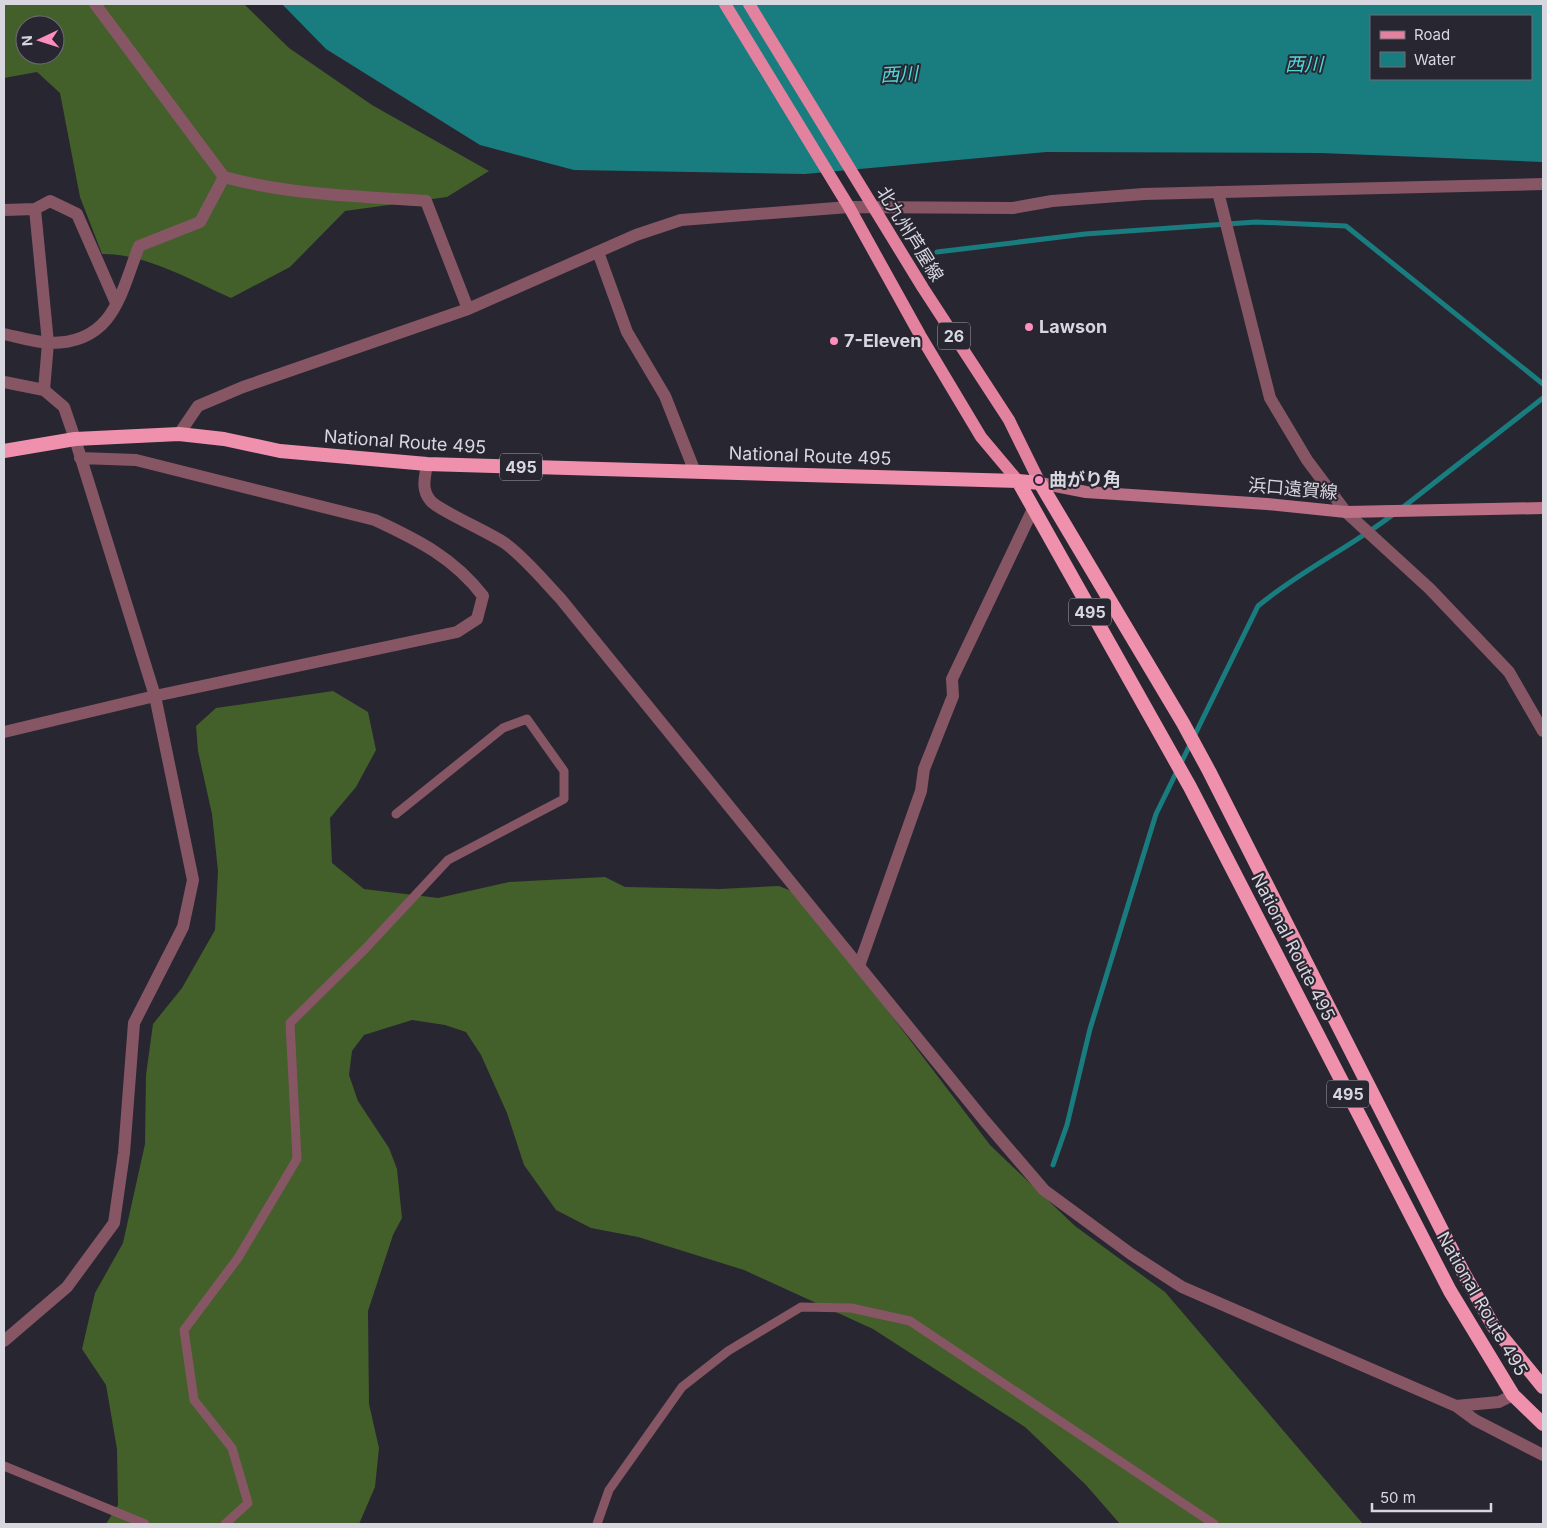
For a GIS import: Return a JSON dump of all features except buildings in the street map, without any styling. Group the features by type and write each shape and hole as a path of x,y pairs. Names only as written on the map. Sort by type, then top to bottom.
{"highway":[{"name":"National Route 495","path":"4,451 75,439 179,434 224,439 280,451 427,464 1018,481 1040,484 1183,723 1209,771 1463,1272 1494,1327 1543,1387"},
{"name":"National Route 495","path":"1018,481 1163,743 1190,788 1450,1292 1513,1395 1543,1424"}],"main road":[{"name":"26","path":"725,4 849,207 920,335 981,436 1018,481"},
{"name":"北九州芦屋線","path":"749,4 864,192 1009,420 1040,484"},
{"name":"浜口遠賀線","path":"1040,484 1086,492 1267,504 1346,512 1543,508"}],"street":[{"path":"95,4 224,176 253,185 313,193 426,201 468,309"},
{"path":"4,334 48,343 80,340 106,323 116,304 139,246 200,222 224,176"},
{"path":"179,434 198,406 244,387 468,309 598,252 681,220 849,207 1013,208 1052,201 1218,192 1543,184"},
{"path":"1218,192 1270,398 1307,460 1346,512 1430,590 1509,672 1543,731"},
{"path":"4,210 36,209 50,201 77,214 116,304"},
{"path":"36,209 48,343 44,390"},
{"path":"598,252 627,332 665,396 695,472"},
{"path":"4,382 44,390 64,407 155,696 193,880 183,928 134,1023 126,1127 114,1223 67,1287 4,1341"},
{"path":"4,732 155,696 457,632 477,618 483,596 467,576 445,558 410,536 375,520 136,460 80,458"},
{"path":"427,464 423,488 431,502 478,526 506,544 560,598 1044,1190 1131,1254 1182,1287 1456,1406 1475,1420 1543,1455"},
{"path":"859,966 921,791 924,769 953,696 952,679 1033,509"},
{"path":"1456,1406 1499,1402 1513,1395"}],"lane":[{"path":"225,1524 248,1503 232,1448 194,1400 184,1330 238,1258 298,1160 290,1023 366,948 448,860 564,799 564,771 527,719 503,728 396,814"},
{"path":"597,1524 609,1490 682,1387 728,1351 801,1306 851,1308 910,1322 1214,1524"},
{"path":"4,1466 145,1524"}],"shaded area":[{"path":"4,4 244,4 289,48 372,105 489,171 447,197 345,211 290,267 231,298 185,276 151,263 135,258 102,254 80,197 60,93 37,72 4,78"},
{"path":"333,691 368,712 376,750 356,787 330,818 332,863 364,889 438,898 509,882 605,877 625,887 720,889 779,886 799,894 990,1145 1075,1226 1165,1292 1363,1524 1120,1524 1086,1485 1025,1427 873,1329 744,1270 638,1237 591,1228 556,1210 524,1165 507,1113 481,1055 466,1032 445,1025 412,1020 364,1035 352,1051 349,1075 358,1101 389,1148 397,1169 402,1218 393,1235 368,1311 369,1404 379,1448 375,1487 359,1524 106,1524 118,1505 117,1449 106,1385 82,1349 95,1293 123,1243 145,1144 146,1075 153,1024 182,988 215,930 218,871 212,814 198,751 196,726 216,708"}],"water":[{"name":"西川","path":"282,4 1543,4 1543,162 1321,153 1046,152 805,174 574,170 480,145 326,49"}],"waterway":[{"path":"937,252 1085,234 1256,222 1346,226 1543,384"},
{"path":"1402,508 1543,398"},
{"path":"1053,1165 1067,1125 1090,1029 1156,814 1258,606 1291,581 1395,513"}],"place":[{"name":"Lawson","path":"1029,327"},
{"name":"7-Eleven","path":"834,341"},
{"name":"曲がり角","path":"1039,480"}]}
